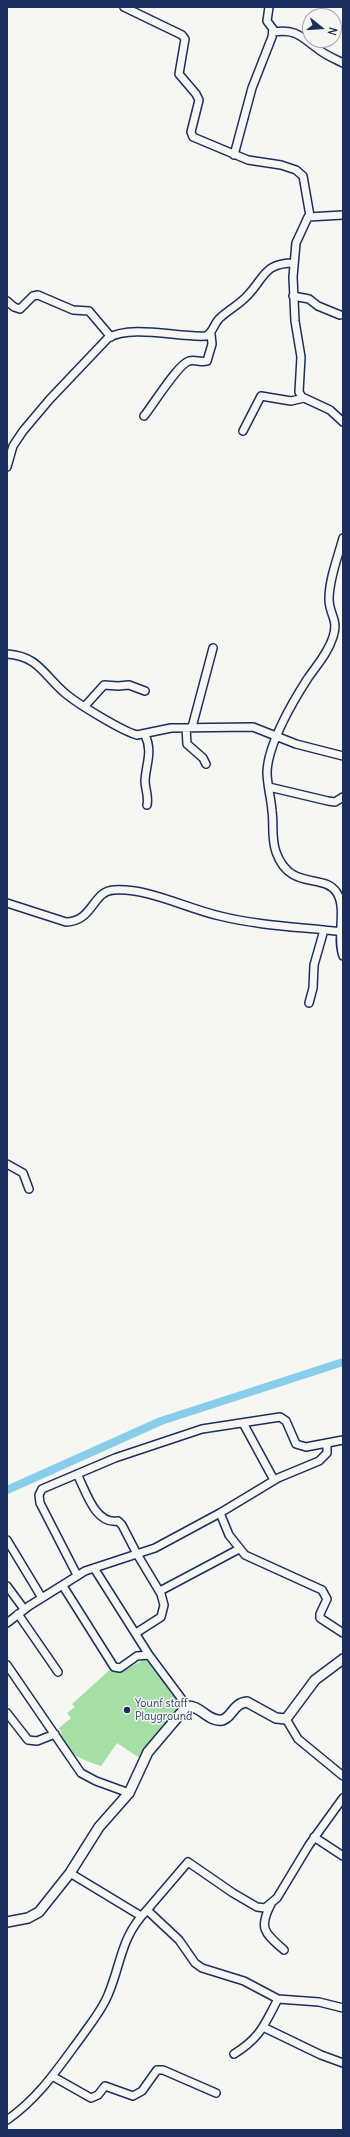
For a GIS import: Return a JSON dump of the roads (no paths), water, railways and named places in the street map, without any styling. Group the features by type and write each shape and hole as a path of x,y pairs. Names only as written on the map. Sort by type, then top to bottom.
{"street":[{"path":"124,7 184,37 185,41 179,74 196,94 199,100 192,135 234,155 256,163 289,167 303,176 310,216 297,239 294,263 293,296 301,357 299,392 304,398 330,410 343,422"},
{"path":"234,155 252,88 273,32 267,21 270,7"},
{"path":"273,32 286,30 293,31 309,41 320,51 343,64"},
{"path":"310,216 343,214"},
{"path":"144,416 174,374 183,364 191,360 207,361 212,344 211,334 221,317 249,295 266,272 276,265 294,263"},
{"path":"7,301 20,309 33,296 38,295 73,310 87,310 94,316 111,337"},
{"path":"293,296 309,299 318,306 340,315"},
{"path":"7,467 13,446 23,431 56,393 111,337 121,334 136,333 195,337 211,334"},
{"path":"243,431 260,396 271,396 291,401 304,398"},
{"path":"343,538 330,587 329,600 336,623 333,639 322,659 290,707 268,761 269,787 274,820 273,844 283,868 297,877 326,884 335,890 341,904 343,956"},
{"path":"7,648 10,654 27,658 34,662 48,673 67,695 133,734 145,735 171,728 253,727 310,748 343,756"},
{"path":"206,764 201,756 187,744 189,728 213,648"},
{"path":"85,706 104,685 129,685 145,691"},
{"path":"145,735 150,747 145,783 149,797 147,805"},
{"path":"269,787 328,801 336,802 343,797"},
{"path":"7,903 66,922 74,922 85,916 100,896 106,892 126,890 146,894 219,916 249,922 342,932"},
{"path":"309,1003 313,988 314,965 324,930"},
{"path":"7,1164 23,1173 28,1188"},
{"path":"77,1575 40,1503 38,1495 42,1489 115,1458 202,1430 242,1423 280,1417 286,1421 296,1444 306,1447 343,1440"},
{"path":"242,1423 274,1480"},
{"path":"7,1623 18,1614 63,1586 77,1575 155,1548 220,1513 274,1480 319,1461 327,1453 327,1444"},
{"path":"77,1474 96,1512 106,1522 120,1522 137,1554 160,1591 163,1599 161,1617 136,1633"},
{"path":"220,1513 229,1535 238,1549 252,1559 322,1590 327,1598 320,1614 320,1618 343,1633"},
{"path":"7,1540 42,1598"},
{"path":"160,1591 238,1549"},
{"path":"94,1568 149,1655 187,1706 196,1707 210,1717 221,1720 226,1718 238,1705 247,1702 276,1718 286,1719"},
{"path":"7,1586 24,1610"},
{"path":"63,1586 114,1667 120,1668 137,1656 149,1655"},
{"path":"18,1614 58,1672"},
{"path":"286,1719 315,1680 343,1659"},
{"path":"7,1665 82,1773 96,1781 129,1793"},
{"path":"7,1922 36,1915 70,1873 99,1827 129,1793 148,1752 187,1706"},
{"path":"7,1713 28,1740 37,1741 55,1734"},
{"path":"286,1719 298,1739 343,1776"},
{"path":"7,2120 25,2108 52,2076 107,1997 124,1942 141,1916 188,1862 257,1907 265,1908 277,1898 314,1837 343,1798"},
{"path":"314,1837 343,1856"},
{"path":"70,1873 141,1916"},
{"path":"271,1904 264,1917 263,1926 268,1935 284,1950"},
{"path":"147,1910 179,1940 195,1963 202,1968 244,1981 278,1999 319,2002 343,2008"},
{"path":"234,2054 256,2038 278,1999"},
{"path":"263,2027 321,2055 343,2063"},
{"path":"52,2076 91,2098 98,2095 105,2086 133,2096 142,2092 159,2069 216,2093"}],"waterway":[{"path":"7,1490 161,1421 343,1362"}],"place":[{"name":"Younf staff Playground","path":"127,1710"}]}
